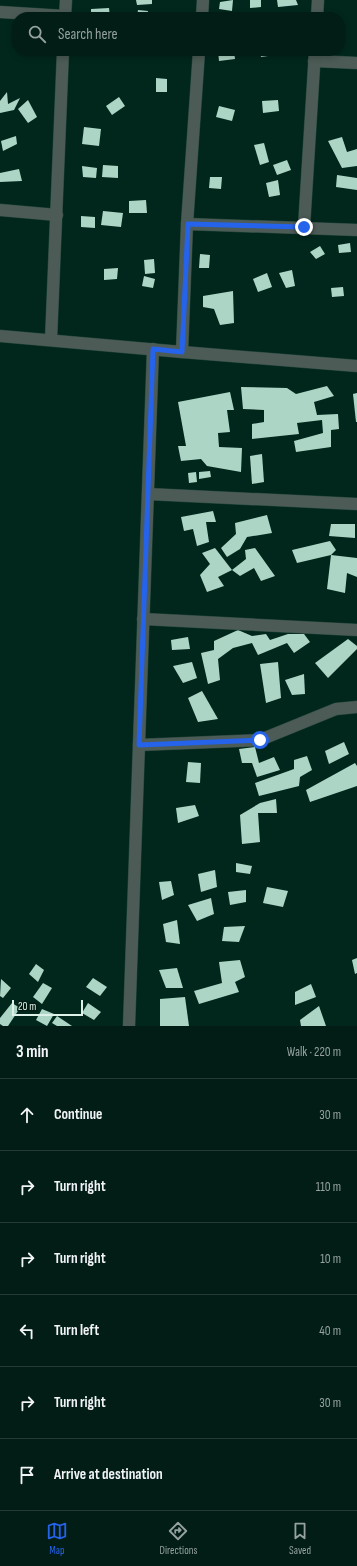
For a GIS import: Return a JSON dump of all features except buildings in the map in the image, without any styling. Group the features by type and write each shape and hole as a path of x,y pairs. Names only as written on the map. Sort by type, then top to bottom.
{"street":[{"path":"65,12 66,0"},
{"path":"202,12 203,0"},
{"path":"317,12 318,0"},
{"path":"0,12 12,13"},
{"path":"52,340 64,56"},
{"path":"182,352 188,224 199,56"},
{"path":"304,227 314,56 357,64"},
{"path":"0,210 57,215"},
{"path":"188,224 357,230"},
{"path":"0,336 357,366"},
{"path":"129,1026 153,349"},
{"path":"148,494 357,504"},
{"path":"143,619 357,630"},
{"path":"139,745 260,740 336,709 357,707"}],"route":[{"path":"260,740 139,745 153,349 182,352 188,224 304,227"}]}
